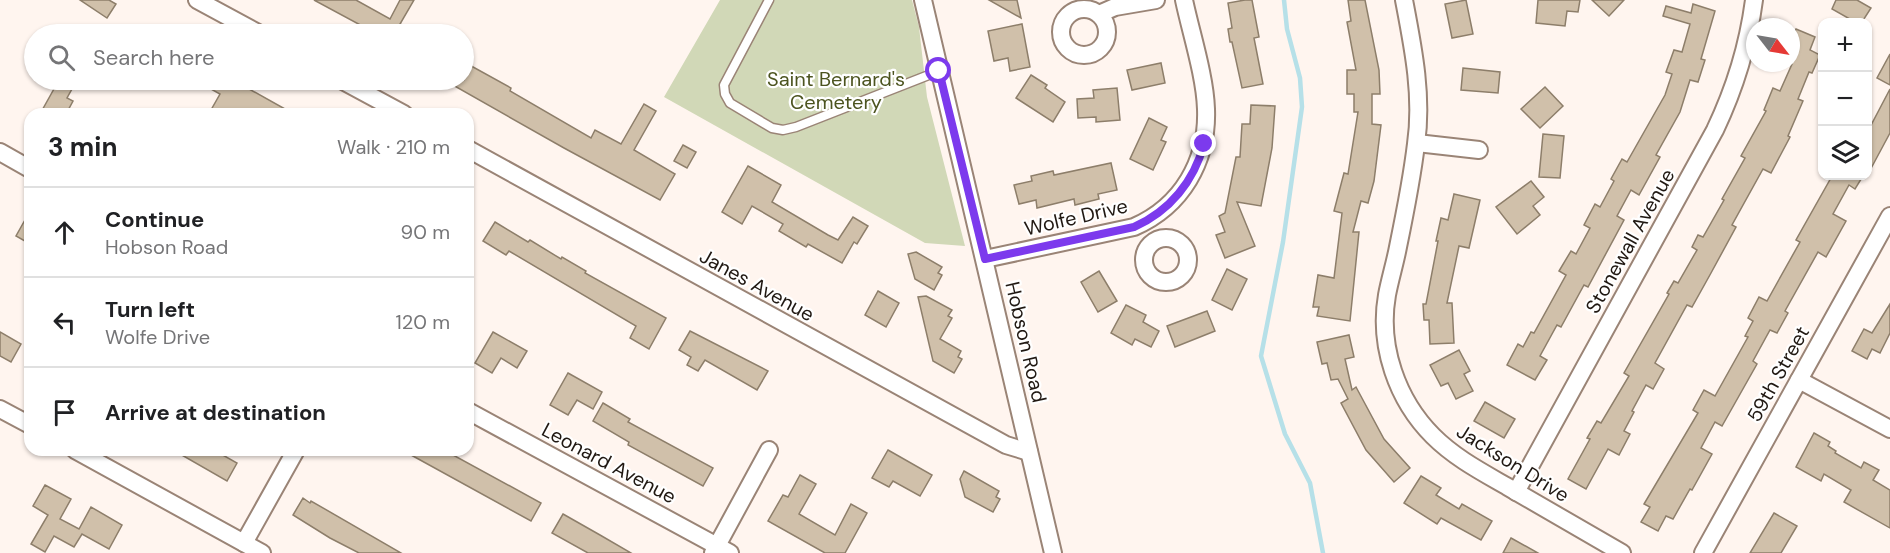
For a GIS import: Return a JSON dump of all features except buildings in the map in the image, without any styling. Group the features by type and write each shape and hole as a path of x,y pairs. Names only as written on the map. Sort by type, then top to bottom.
{"street":[{"path":"197,0 241,24"},
{"name":"Hobson Road","path":"923,0 1053,553"},
{"path":"1099,14 1115,7 1156,0"},
{"name":"Wolfe Drive","path":"985,259 1134,227 1149,221 1183,189 1200,161 1204,144 1206,108 1184,0"},
{"name":"Jackson Drive","path":"1404,0 1416,73 1419,109 1417,143 1387,295 1386,343 1392,368 1405,400 1418,420 1465,463 1622,553"},
{"name":"Stonewall Avenue","path":"1516,492 1715,130 1739,72 1749,35 1754,0"},
{"path":"360,90 393,108"},
{"path":"1417,143 1479,150"},
{"path":"0,152 24,166"},
{"name":"Janes Avenue","path":"474,152 1006,445 1029,452"},
{"name":"59th Street","path":"1703,553 1890,216"},
{"path":"1149,221 1156,240"},
{"path":"1799,380 1890,429"},
{"path":"0,409 24,422"},
{"name":"Leonard Avenue","path":"474,414 720,551"},
{"path":"720,551 769,450"},
{"path":"86,456 262,553"},
{"path":"244,543 293,456"}],"lane":[{"path":"769,0 724,85 725,94 730,103 772,128 783,130 796,127 939,71"}],"green space":[{"name":"Saint Bernard's Cemetery","path":"720,0 912,0 919,27 927,97 965,246 925,243 664,97"}],"waterway":[{"path":"1284,0 1287,29 1300,78 1302,107 1283,242 1261,356 1285,434 1310,483 1323,553"}],"route":[{"path":"939,71 985,259 1134,227 1149,221 1183,189 1200,161 1204,144"}]}
